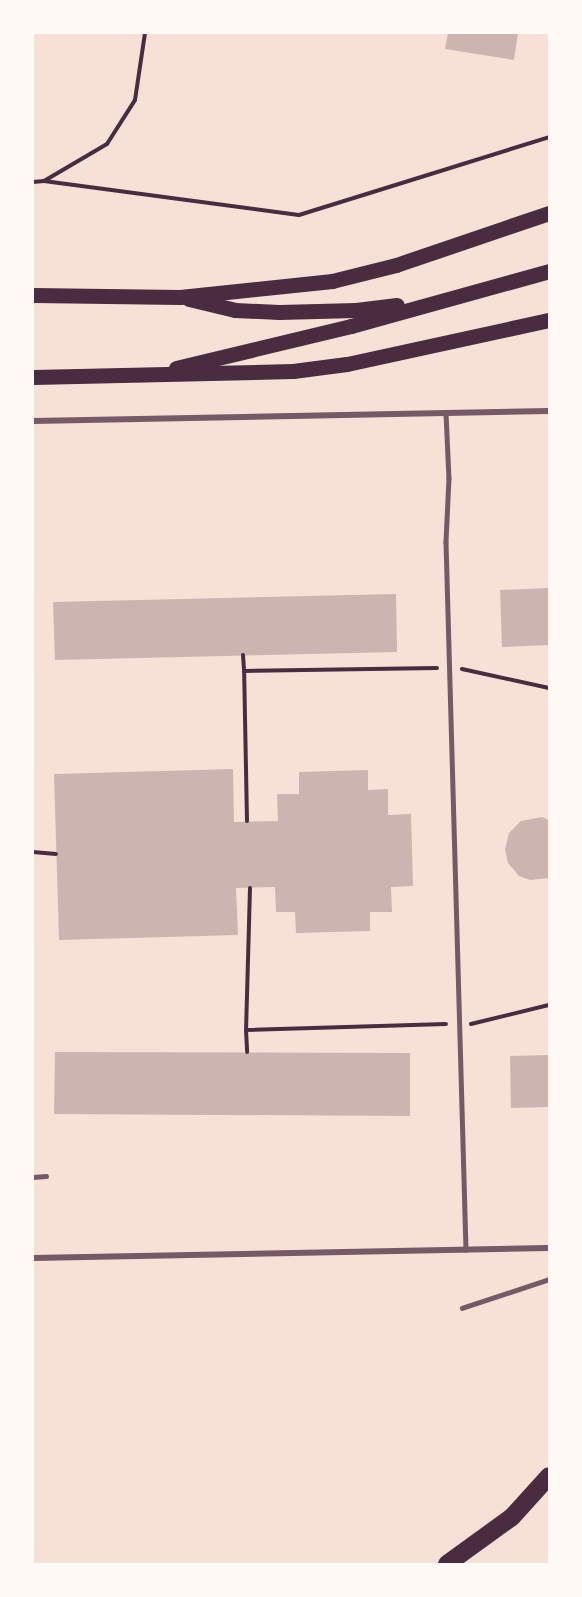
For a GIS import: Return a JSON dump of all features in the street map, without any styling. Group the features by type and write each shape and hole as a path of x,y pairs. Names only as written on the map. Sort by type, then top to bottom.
{"highway":[{"path":"447,1564 512,1517 549,1476"}],"main road":[{"path":"33,295 180,297 351,278 471,241 549,213"},
{"path":"153,374 221,355 351,326 549,271"},
{"path":"180,297 234,310 279,312 356,310 446,298"},
{"path":"33,377 313,369 549,320"}],"street":[{"path":"33,421 549,411"},
{"path":"33,1258 549,1248"}],"lane":[{"path":"446,413 449,478 446,542 466,1251"},
{"path":"33,1177 46,1176"},
{"path":"462,1308 549,1280"}],"path":[{"path":"44,181 107,144 135,100 145,33"},
{"path":"33,182 44,181 299,215 549,137"},
{"path":"243,655 247,821"},
{"path":"244,671 449,667 549,688"},
{"path":"33,852 56,854"},
{"path":"247,1052 249,888"},
{"path":"246,1030 475,1024 549,1005"}],"building":[{"path":"448,33 518,33 514,60 445,49"},
{"path":"549,588 549,645 502,647 500,590"},
{"path":"396,594 397,652 55,660 53,602"},
{"path":"233,769 234,822 278,821 277,794 299,794 299,772 368,770 368,790 388,789 388,815 411,814 413,886 391,887 392,912 370,912 370,931 296,933 295,912 276,912 275,887 236,888 238,935 59,940 54,774"},
{"path":"542,817 549,820 549,878 530,880 519,876 508,863 505,849 509,833 521,821"},
{"path":"55,1052 410,1053 410,1116 54,1114"},
{"path":"549,1055 549,1107 511,1108 510,1056"}]}
